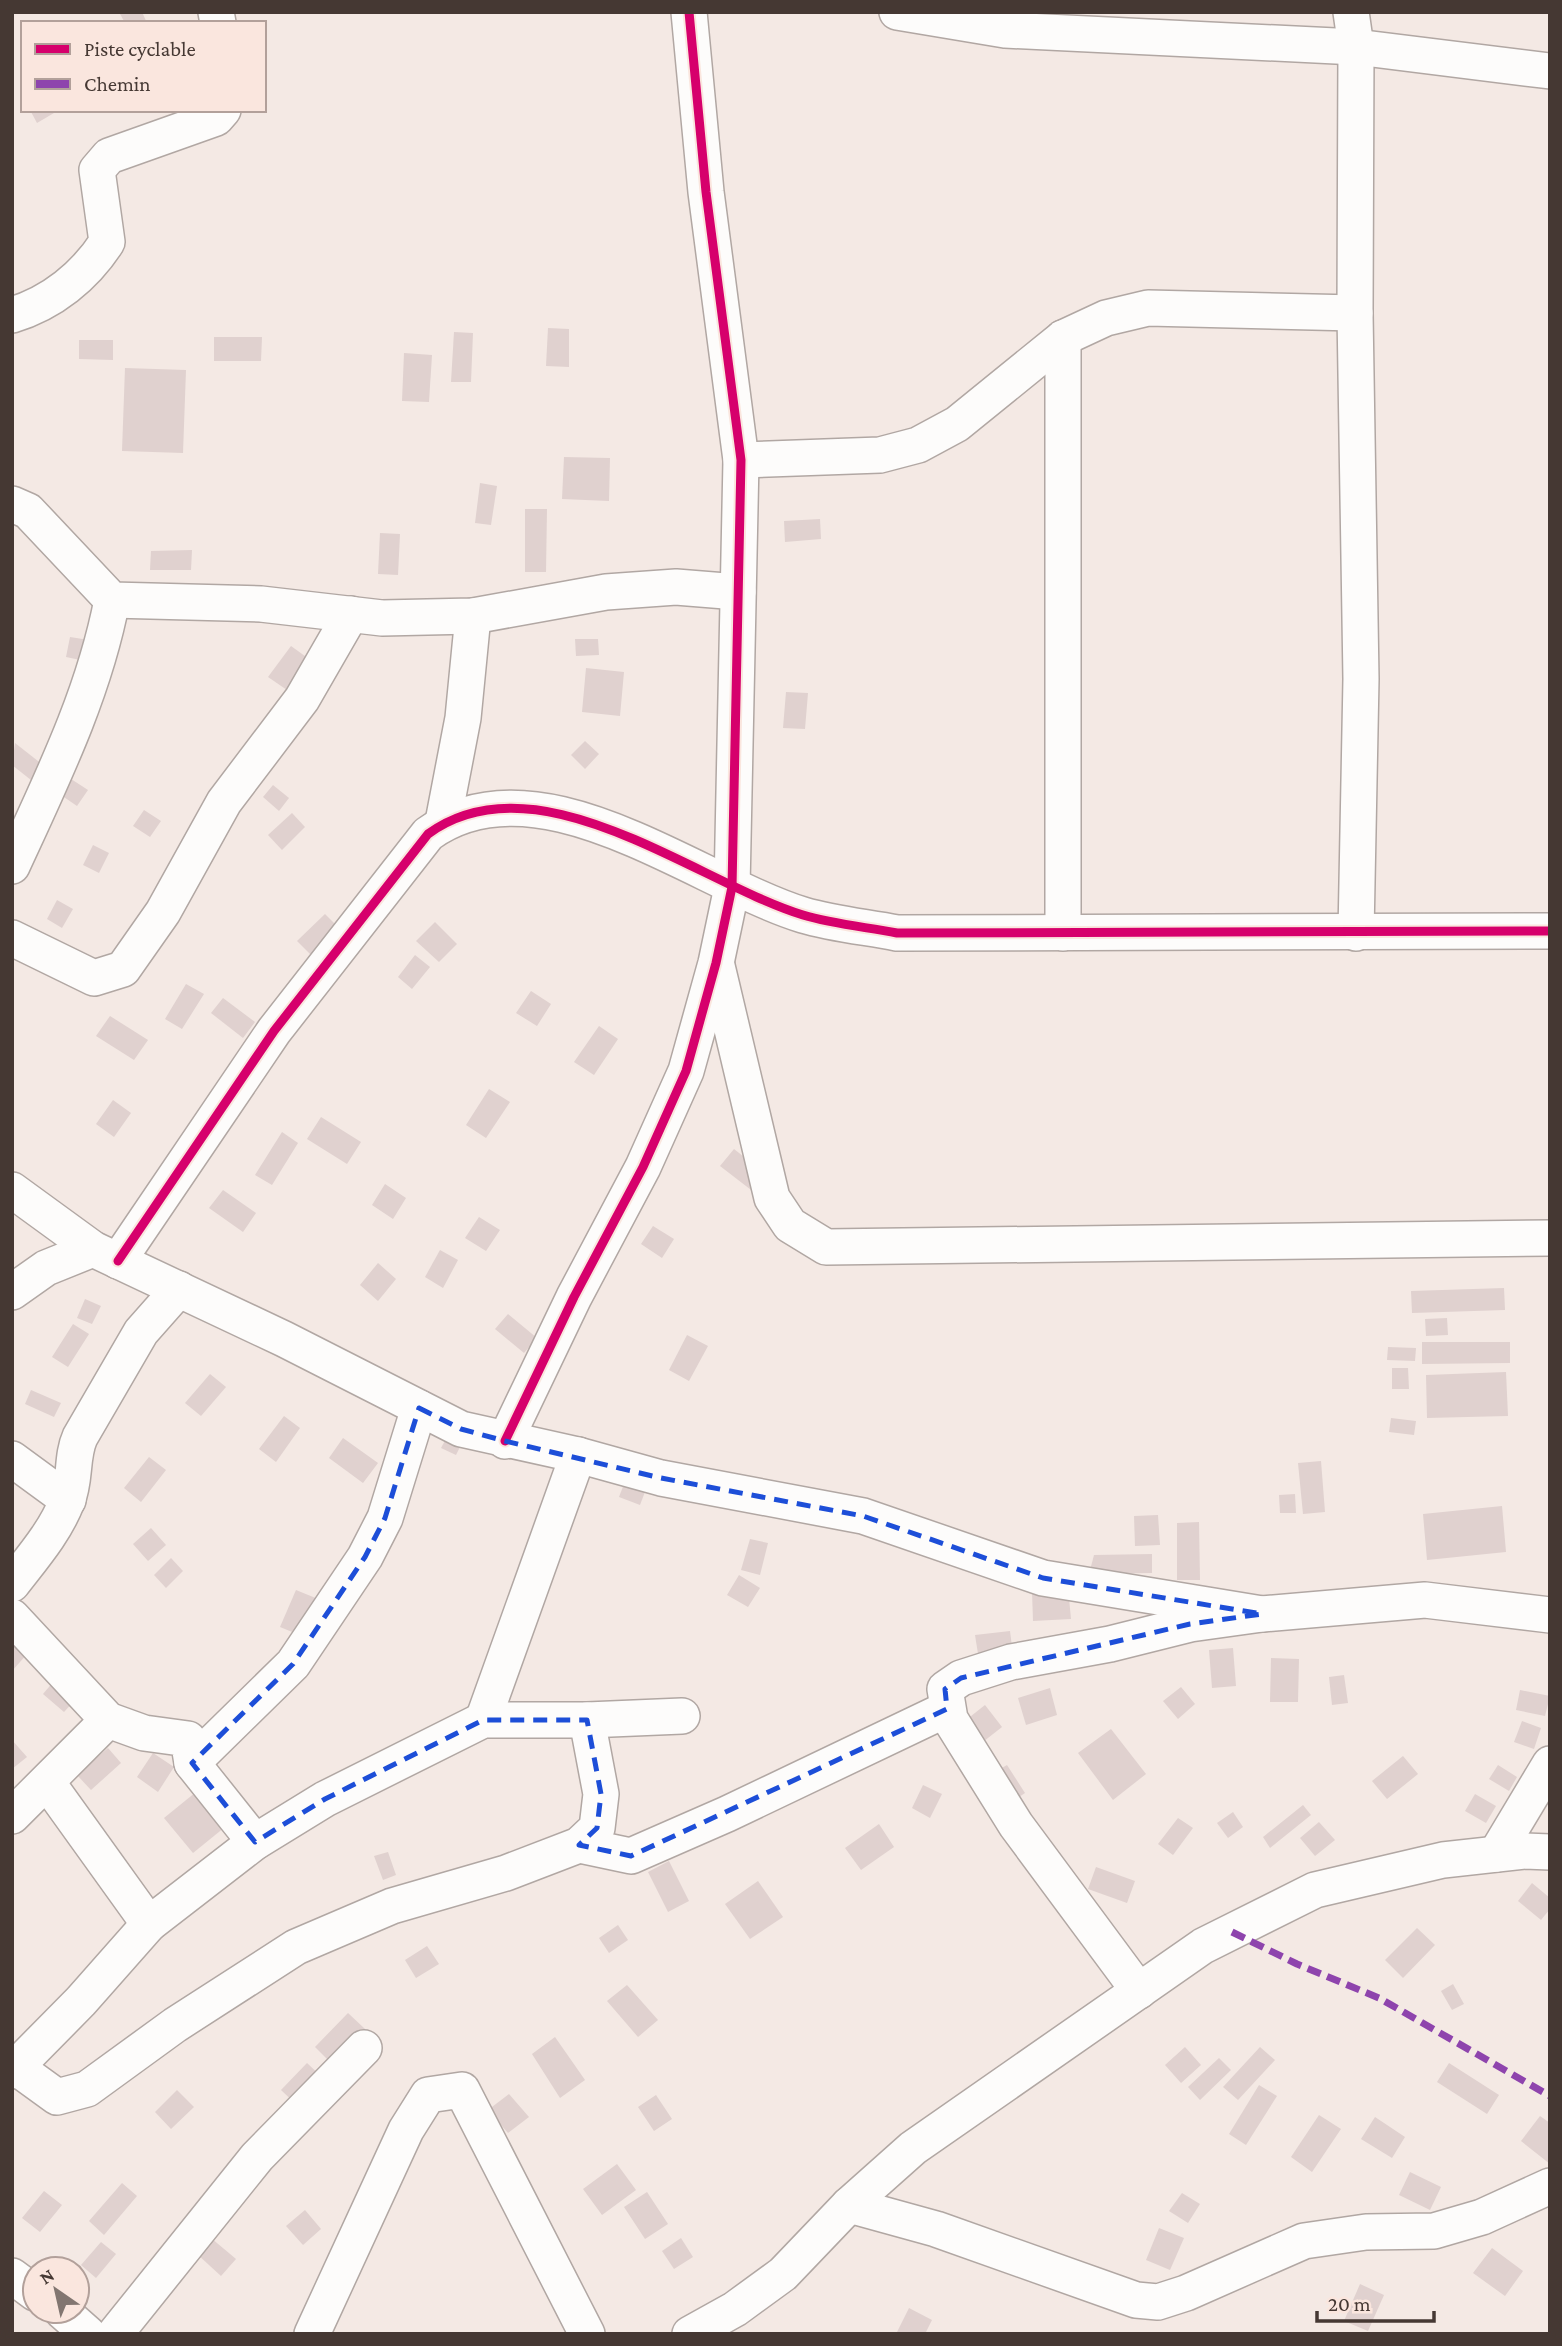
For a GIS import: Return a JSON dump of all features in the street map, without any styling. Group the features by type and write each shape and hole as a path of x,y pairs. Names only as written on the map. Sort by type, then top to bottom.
{"street":[{"path":"505,1441 659,1131 686,1071 716,963 732,887 741,460 706,192 689,12"},
{"path":"897,12 1005,30 1356,47 1550,71"},
{"path":"1350,12 1356,47 1355,313 1361,679 1356,933"},
{"path":"12,315 27,310 75,281 92,266 107,242 97,170 109,156 216,118 221,112"},
{"path":"741,460 880,455 918,445 957,424 1063,338 1106,318 1147,308 1355,313"},
{"path":"1063,338 1063,933"},
{"path":"12,505 27,512 112,600 261,604 382,618 473,615 606,592 676,587 738,592"},
{"path":"12,866 74,733 107,626 112,600"},
{"path":"12,938 94,978 123,969 163,912 224,802 309,689 351,614"},
{"path":"443,822 463,718 473,615"},
{"path":"12,1292 46,1268 106,1255 274,1031 428,834 443,822 496,809 524,808 564,814 628,835 732,887 803,915 897,933 1550,931"},
{"path":"716,963 772,1199 790,1225 826,1247 1550,1238"},
{"path":"12,1190 106,1255 461,1429 505,1441 578,1455 661,1478 863,1516 1043,1578 1262,1614"},
{"path":"12,1584 55,1526 68,1500 80,1437 141,1332 179,1289"},
{"path":"192,1763 293,1664 365,1557 385,1518 419,1408"},
{"path":"483,1720 578,1455"},
{"path":"12,1459 68,1500"},
{"path":"1139,1991 1016,1825 957,1731 947,1709 945,1689 961,1678 982,1670 1190,1624 1262,1614 1425,1600 1550,1615"},
{"path":"12,1617 107,1720 144,1733 188,1739 192,1763 254,1842"},
{"path":"579,1845 631,1856 727,1814 947,1709"},
{"path":"587,1720 601,1794 597,1828 579,1845 506,1873 392,1906 296,1947 175,2025 87,2089 57,2097 15,2070 149,1924 254,1842 325,1799 483,1720 682,1716"},
{"path":"12,1816 107,1720"},
{"path":"1496,1854 1550,1763"},
{"path":"47,1782 149,1924"},
{"path":"690,2334 735,2309 783,2274 849,2205 913,2148 1203,1946 1315,1890 1443,1860 1550,1852"},
{"path":"115,2334 257,2157 364,2048"},
{"path":"312,2334 414,2118 428,2095 462,2090 587,2334"},
{"path":"849,2205 936,2229 1136,2300 1158,2302 1186,2293 1304,2241 1366,2232 1434,2231 1482,2217 1550,2186"}],"highlighted area":[{"path":"419,1408 461,1429 505,1441 661,1478 863,1516 1043,1578 1262,1614 1190,1624 961,1678 945,1689 947,1709 631,1856 579,1845 597,1828 601,1794 587,1720 483,1720 325,1799 255,1842 192,1763 293,1664 365,1557 385,1518"}],"building":[{"path":"119,12 142,12 146,21 124,21"},
{"path":"31,112 54,113 37,123"},
{"path":"548,328 569,329 569,367 546,366"},
{"path":"454,332 473,333 471,382 451,382"},
{"path":"214,337 262,337 261,361 214,361"},
{"path":"79,340 113,340 113,360 79,359"},
{"path":"404,353 432,355 429,402 402,401"},
{"path":"125,368 186,370 183,453 122,451"},
{"path":"564,457 610,458 609,501 562,499"},
{"path":"480,483 497,486 491,525 475,523"},
{"path":"525,509 547,509 546,572 525,572"},
{"path":"820,519 821,539 785,542 784,521"},
{"path":"380,533 400,534 398,575 378,574"},
{"path":"192,550 191,570 150,570 151,551"},
{"path":"70,637 89,640 85,661 66,657"},
{"path":"575,639 598,639 599,655 576,656"},
{"path":"291,646 309,659 287,690 268,677"},
{"path":"586,668 624,672 620,716 582,712"},
{"path":"786,692 808,693 805,729 783,728"},
{"path":"585,741 599,754 585,769 571,755"},
{"path":"15,743 43,765 31,780 12,765"},
{"path":"68,777 88,790 77,806 58,793"},
{"path":"273,785 289,798 279,811 263,797"},
{"path":"144,810 161,821 150,837 133,826"},
{"path":"292,813 305,827 282,850 268,835"},
{"path":"93,845 109,853 99,873 83,865"},
{"path":"57,900 73,909 62,928 47,919"},
{"path":"325,914 341,930 313,957 297,941"},
{"path":"435,922 457,944 439,962 416,941"},
{"path":"415,955 430,967 412,989 398,977"},
{"path":"186,984 204,994 182,1029 165,1019"},
{"path":"531,991 551,1004 537,1026 516,1013"},
{"path":"223,998 255,1022 243,1038 211,1013"},
{"path":"110,1016 148,1040 134,1060 96,1036"},
{"path":"599,1026 618,1039 594,1075 574,1062"},
{"path":"489,1089 510,1102 486,1138 466,1125"},
{"path":"113,1100 131,1113 114,1137 96,1124"},
{"path":"321,1117 361,1142 347,1164 307,1139"},
{"path":"282,1132 298,1143 272,1185 255,1175"},
{"path":"734,1149 768,1176 755,1193 720,1166"},
{"path":"385,1184 406,1198 393,1219 372,1205"},
{"path":"223,1190 256,1213 243,1232 209,1208"},
{"path":"479,1217 500,1230 486,1251 465,1238"},
{"path":"653,1226 674,1239 662,1258 641,1244"},
{"path":"440,1250 458,1260 443,1288 425,1277"},
{"path":"378,1263 396,1279 378,1301 360,1285"},
{"path":"1504,1288 1505,1310 1412,1313 1411,1291"},
{"path":"85,1299 101,1306 92,1324 77,1318"},
{"path":"508,1314 537,1338 524,1353 495,1329"},
{"path":"1447,1318 1448,1335 1426,1336 1425,1319"},
{"path":"73,1324 89,1334 68,1367 52,1357"},
{"path":"687,1335 708,1346 689,1381 669,1370"},
{"path":"1422,1342 1510,1342 1510,1363 1422,1364"},
{"path":"1388,1347 1416,1348 1415,1361 1387,1360"},
{"path":"1392,1368 1408,1368 1409,1389 1392,1389"},
{"path":"1506,1372 1508,1416 1427,1418 1426,1375"},
{"path":"210,1374 226,1387 201,1416 185,1403"},
{"path":"31,1390 61,1403 54,1417 25,1404"},
{"path":"284,1416 300,1428 276,1462 259,1449"},
{"path":"1391,1418 1416,1421 1414,1435 1389,1432"},
{"path":"453,1426 467,1433 456,1455 441,1448"},
{"path":"343,1438 378,1463 363,1483 329,1458"},
{"path":"149,1457 166,1470 141,1502 124,1488"},
{"path":"1321,1461 1325,1512 1303,1514 1298,1463"},
{"path":"627,1476 648,1484 640,1505 619,1497"},
{"path":"1295,1494 1296,1513 1280,1513 1279,1495"},
{"path":"1502,1506 1506,1552 1427,1560 1423,1514"},
{"path":"1158,1515 1160,1545 1135,1546 1134,1516"},
{"path":"1199,1522 1200,1580 1177,1580 1177,1523"},
{"path":"151,1528 166,1545 148,1561 133,1544"},
{"path":"750,1539 768,1543 760,1575 741,1570"},
{"path":"1152,1554 1152,1573 1089,1574 1094,1555"},
{"path":"171,1558 183,1571 166,1588 154,1575"},
{"path":"739,1575 760,1588 748,1607 727,1595"},
{"path":"1068,1588 1071,1619 1033,1621 1032,1591"},
{"path":"296,1590 318,1599 302,1636 280,1627"},
{"path":"1010,1631 1013,1655 979,1660 975,1635"},
{"path":"12,1640 28,1653 12,1671"},
{"path":"1233,1648 1236,1686 1212,1688 1209,1650"},
{"path":"1271,1658 1299,1659 1298,1702 1270,1702"},
{"path":"1344,1675 1348,1703 1332,1705 1329,1677"},
{"path":"54,1681 76,1699 64,1712 43,1694"},
{"path":"1181,1687 1195,1704 1178,1719 1163,1701"},
{"path":"1050,1688 1057,1715 1026,1725 1018,1698"},
{"path":"1520,1690 1550,1696 1545,1716 1516,1710"},
{"path":"985,1705 1002,1727 979,1745 961,1724"},
{"path":"1522,1721 1541,1728 1534,1749 1514,1742"},
{"path":"1111,1729 1146,1774 1113,1800 1078,1753"},
{"path":"12,1740 27,1757 12,1769"},
{"path":"108,1748 121,1763 91,1790 77,1775"},
{"path":"153,1753 174,1767 158,1792 137,1777"},
{"path":"1403,1756 1418,1774 1387,1799 1372,1781"},
{"path":"1007,1765 1025,1793 1010,1803 993,1773"},
{"path":"1498,1765 1517,1777 1509,1791 1489,1779"},
{"path":"923,1785 942,1794 930,1818 912,1808"},
{"path":"196,1792 225,1827 193,1853 164,1818"},
{"path":"1475,1794 1496,1806 1486,1823 1465,1811"},
{"path":"1303,1805 1311,1815 1270,1848 1263,1837"},
{"path":"1233,1812 1243,1827 1228,1838 1217,1823"},
{"path":"1178,1818 1193,1828 1173,1855 1158,1844"},
{"path":"1319,1822 1335,1840 1315,1856 1300,1838"},
{"path":"879,1824 894,1847 861,1870 845,1848"},
{"path":"388,1852 396,1875 383,1880 374,1856"},
{"path":"669,1861 689,1901 668,1912 648,1872"},
{"path":"1096,1867 1135,1881 1127,1903 1088,1889"},
{"path":"758,1881 783,1917 750,1939 725,1904"},
{"path":"1532,1883 1550,1898 1550,1909 1541,1920 1518,1901"},
{"path":"618,1925 628,1940 609,1953 599,1938"},
{"path":"1417,1928 1435,1945 1403,1978 1385,1960"},
{"path":"427,1946 439,1964 416,1978 405,1960"},
{"path":"1453,1984 1464,2004 1452,2010 1441,1991"},
{"path":"627,1985 658,2020 638,2037 607,2001"},
{"path":"348,2013 365,2029 332,2064 315,2047"},
{"path":"555,2037 585,2080 560,2098 532,2054"},
{"path":"1185,2047 1201,2065 1181,2083 1165,2065"},
{"path":"1260,2047 1275,2060 1238,2100 1223,2087"},
{"path":"1219,2058 1231,2070 1200,2100 1188,2087"},
{"path":"307,2063 324,2079 299,2107 281,2090"},
{"path":"1449,2063 1499,2095 1487,2114 1437,2082"},
{"path":"1259,2085 1277,2096 1246,2145 1229,2134"},
{"path":"177,2090 194,2107 171,2129 155,2112"},
{"path":"509,2094 529,2117 508,2133 488,2110"},
{"path":"656,2095 672,2119 654,2131 638,2107"},
{"path":"1319,2115 1341,2129 1312,2172 1291,2157"},
{"path":"1540,2116 1550,2123 1550,2164 1521,2141"},
{"path":"1375,2117 1405,2137 1392,2158 1361,2139"},
{"path":"617,2164 636,2190 602,2215 583,2189"},
{"path":"1410,2172 1441,2187 1430,2210 1399,2195"},
{"path":"122,2183 137,2196 104,2235 89,2221"},
{"path":"44,2191 62,2205 40,2232 22,2218"},
{"path":"647,2192 668,2224 645,2239 624,2207"},
{"path":"1182,2193 1200,2204 1188,2223 1169,2211"},
{"path":"305,2210 321,2229 303,2245 286,2226"},
{"path":"1159,2228 1184,2238 1170,2270 1146,2260"},
{"path":"211,2238 236,2259 221,2276 197,2254"},
{"path":"681,2238 693,2257 674,2269 662,2251"},
{"path":"101,2242 116,2254 96,2278 91,2274 90,2255"},
{"path":"1492,2248 1523,2271 1505,2296 1473,2273"},
{"path":"1360,2284 1384,2295 1368,2331 1344,2321"},
{"path":"909,2308 932,2320 925,2334 896,2334"}],"marked path":[{"path":"1232,1932 1297,1964 1379,1998 1550,2096"}],"cycle path":[{"path":"505,1441 574,1297 643,1167 686,1071 716,963 732,887 741,460 706,192 689,12"},
{"path":"118,1261 274,1031 428,834 471,813 518,808 567,816 617,832 761,899 803,915 897,933 1550,931"}]}
